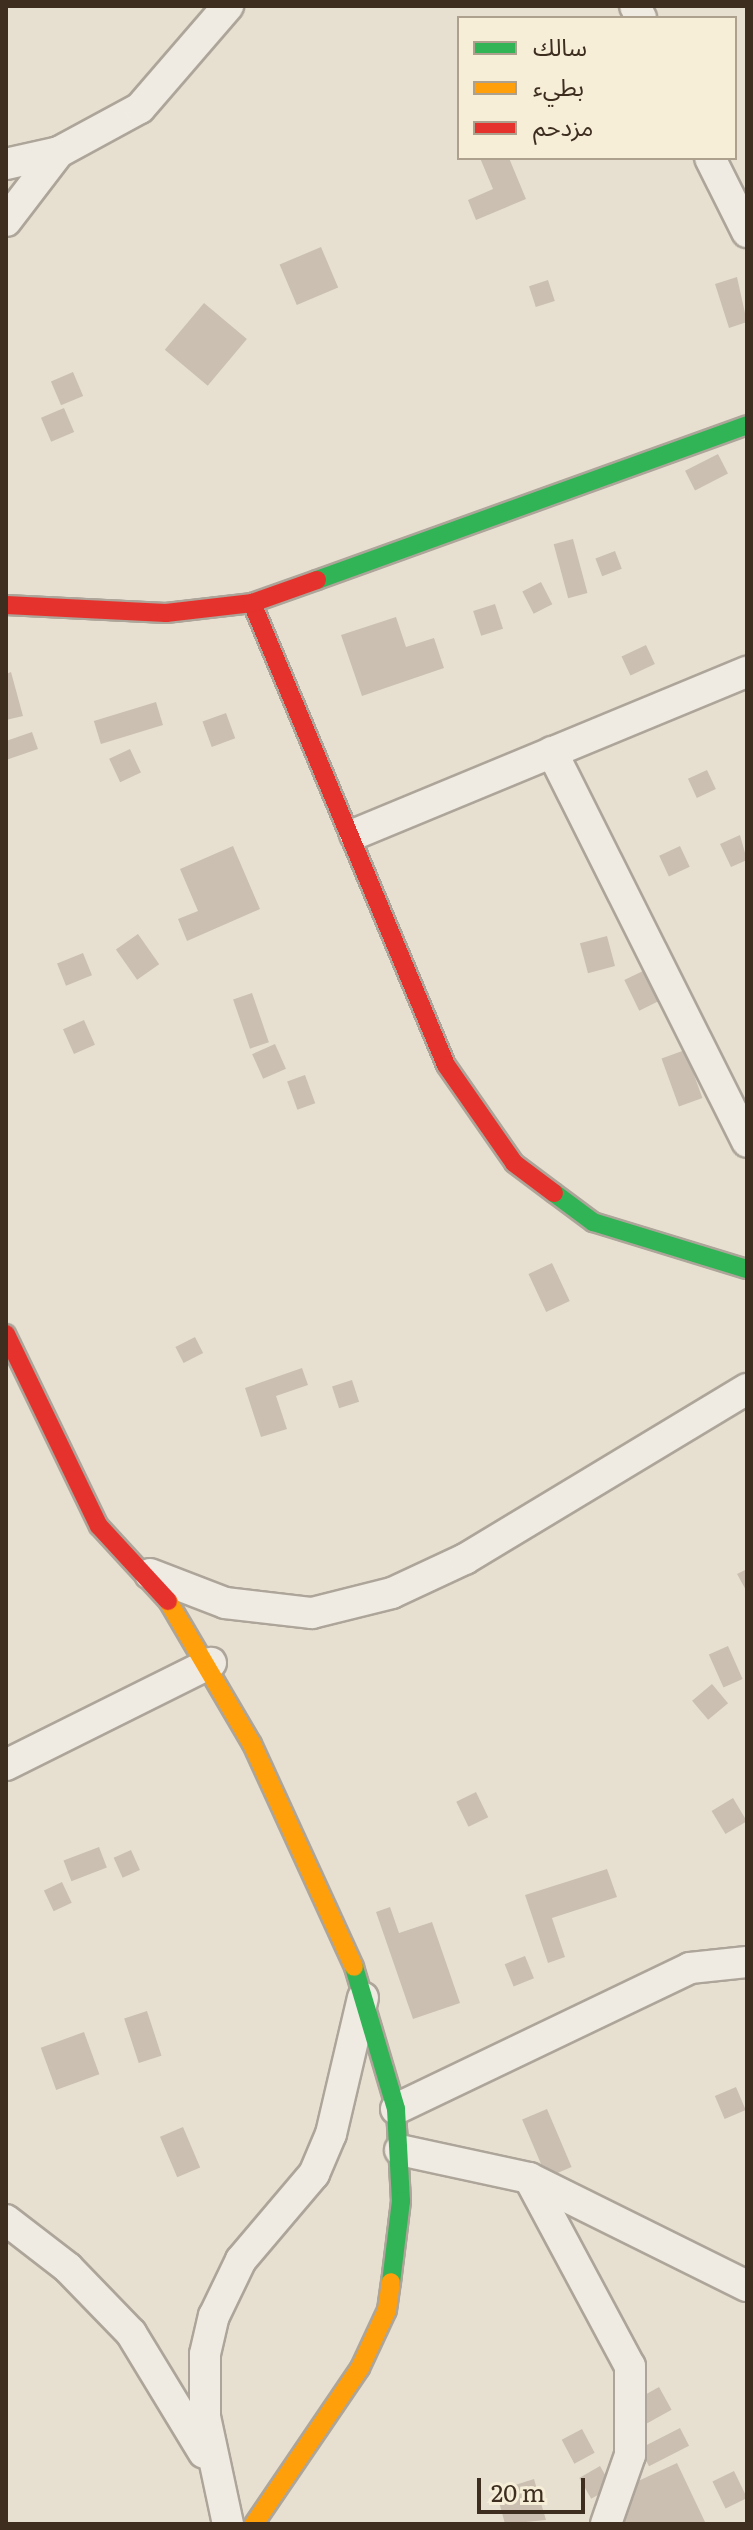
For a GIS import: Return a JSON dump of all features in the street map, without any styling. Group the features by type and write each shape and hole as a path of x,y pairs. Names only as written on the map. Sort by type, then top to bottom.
{"street":[{"path":"6,164 59,152 140,108 228,6"},
{"path":"6,221 59,152"},
{"path":"711,160 747,232"},
{"path":"6,605 166,613 252,603 747,425"},
{"path":"252,603 355,834 446,1065 514,1163 593,1222 734,1267 747,1247"},
{"path":"355,834 747,672"},
{"path":"552,752 747,1142"},
{"path":"6,1334 99,1526 150,1574 211,1663 365,1992 396,2109 400,2150 387,2310 360,2368 254,2524"},
{"path":"150,1574 225,1603 312,1613 392,1593 465,1559 747,1389"},
{"path":"6,1765 211,1663"},
{"path":"396,2109 690,1968 747,1962"},
{"path":"228,2524 215,2472 205,2370 214,2316 241,2260 314,2174 331,2134 365,1992"},
{"path":"400,2150 529,2178 740,2274"},
{"path":"529,2178 630,2366 630,2455 606,2524"},
{"path":"6,2220 68,2268 131,2333 215,2472"}],"building":[{"path":"481,160 510,160 526,199 476,220 468,200 493,189"},
{"path":"321,247 338,288 297,305 280,265"},
{"path":"737,277 747,322 729,328 715,284"},
{"path":"548,280 555,301 536,307 529,286"},
{"path":"204,303 247,339 208,386 165,350"},
{"path":"73,372 83,396 61,405 51,381"},
{"path":"64,408 74,432 51,442 41,418"},
{"path":"718,454 728,474 695,490 685,471"},
{"path":"573,539 587,593 568,598 554,544"},
{"path":"615,551 622,569 602,576 595,559"},
{"path":"541,582 552,604 534,614 522,592"},
{"path":"495,604 503,629 481,636 473,611"},
{"path":"396,617 406,647 434,638 444,668 362,696 341,635"},
{"path":"646,645 655,664 630,675 622,656"},
{"path":"11,672 23,716 6,720 6,674"},
{"path":"156,702 163,725 101,744 94,721"},
{"path":"226,713 235,738 212,747 203,722"},
{"path":"32,732 38,749 6,760 6,741"},
{"path":"130,749 141,773 120,782 109,759"},
{"path":"707,770 716,789 697,798 688,779"},
{"path":"740,835 747,860 731,867 720,844"},
{"path":"233,846 260,909 187,941 178,919 198,911 180,869"},
{"path":"680,846 690,867 669,877 659,856"},
{"path":"138,934 159,964 137,980 116,949"},
{"path":"607,936 615,966 588,973 580,943"},
{"path":"83,953 92,975 66,986 57,963"},
{"path":"645,970 660,1001 639,1011 624,980"},
{"path":"252,993 269,1042 250,1049 233,1000"},
{"path":"84,1020 95,1045 74,1054 63,1029"},
{"path":"275,1044 286,1069 263,1079 252,1054"},
{"path":"685,1050 702,1098 679,1106 662,1059"},
{"path":"305,1075 315,1103 297,1110 287,1081"},
{"path":"552,1263 570,1301 546,1312 528,1274"},
{"path":"195,1337 203,1353 184,1363 175,1347"},
{"path":"302,1368 308,1385 276,1396 287,1429 261,1437 245,1388"},
{"path":"352,1380 359,1402 339,1408 332,1386"},
{"path":"747,1569 747,1592 737,1574"},
{"path":"728,1646 743,1679 723,1687 709,1655"},
{"path":"712,1684 728,1703 708,1720 692,1701"},
{"path":"476,1792 488,1817 469,1827 456,1802"},
{"path":"733,1798 747,1821 725,1834 712,1811"},
{"path":"99,1847 107,1868 71,1881 64,1861"},
{"path":"131,1850 140,1870 123,1878 114,1858"},
{"path":"607,1869 617,1897 552,1918 565,1957 548,1963 525,1895"},
{"path":"62,1882 72,1903 54,1911 44,1890"},
{"path":"390,1907 399,1933 432,1922 460,2003 413,2019 376,1912"},
{"path":"525,1956 534,1978 514,1986 505,1964"},
{"path":"147,2011 162,2056 139,2063 124,2018"},
{"path":"84,2032 99,2074 56,2090 41,2048"},
{"path":"736,2087 746,2110 725,2119 715,2096"},
{"path":"547,2109 572,2167 547,2178 522,2120"},
{"path":"183,2127 200,2168 177,2177 160,2137"},
{"path":"659,2387 672,2410 630,2433 617,2410"},
{"path":"680,2428 689,2446 649,2466 640,2448"},
{"path":"582,2429 595,2453 574,2464 562,2440"},
{"path":"677,2463 706,2524 619,2524 606,2496"},
{"path":"600,2466 612,2487 591,2499 579,2478"},
{"path":"734,2471 747,2498 726,2508 712,2482"},
{"path":"534,2479 546,2520 505,2524 496,2491"}],"traffic: fast":[{"path":"317,580 747,425"},
{"path":"554,1193 593,1222 747,1269"},
{"path":"354,1967 396,2109 401,2201 391,2282"}],"traffic: slow":[{"path":"168,1601 252,1744 354,1967"},
{"path":"254,2524 360,2368 387,2310 391,2282"}],"traffic: jam":[{"path":"6,605 166,613 252,603 317,580"},
{"path":"252,603 446,1065 514,1163 554,1193"},
{"path":"6,1334 99,1526 168,1601"}]}
